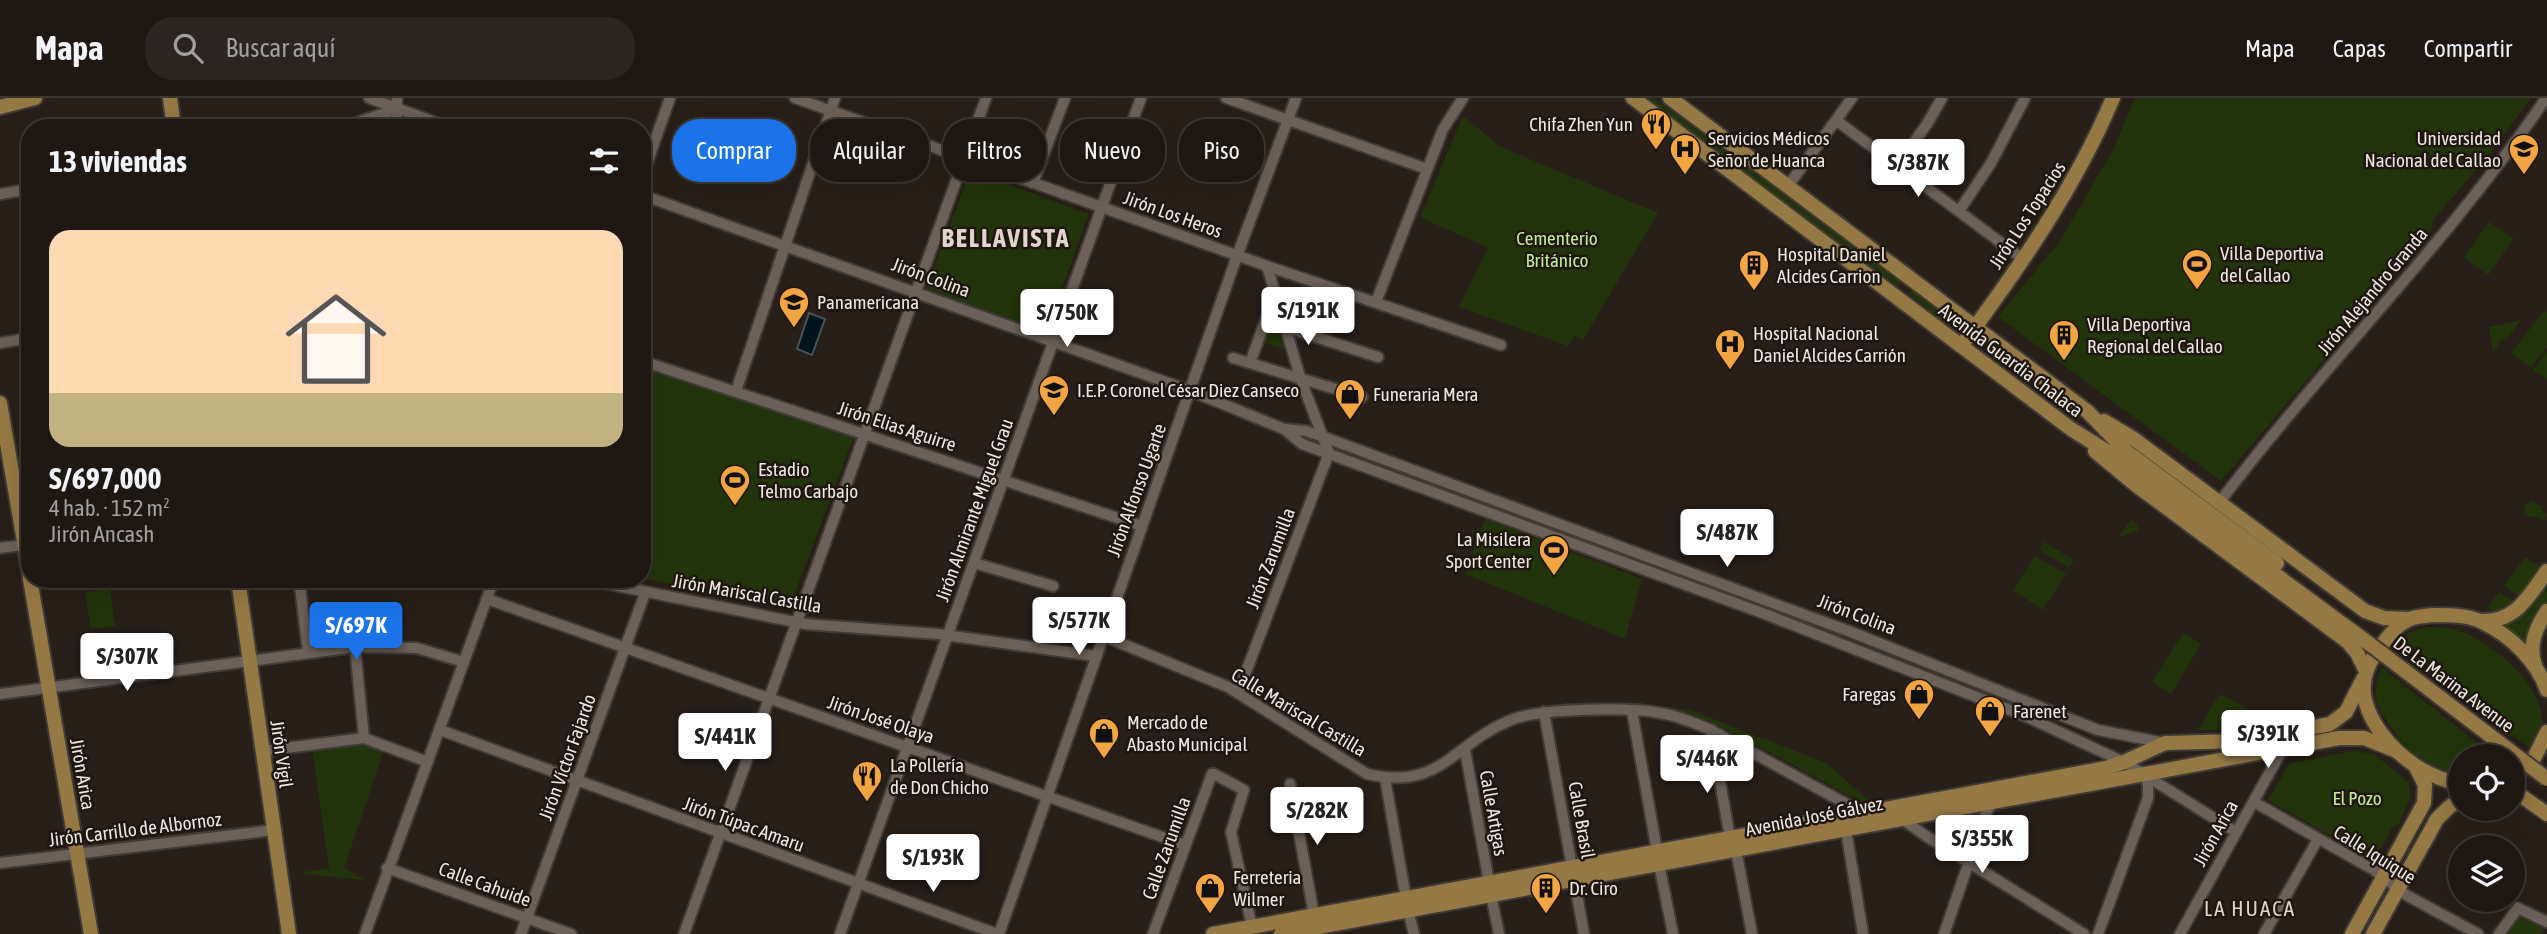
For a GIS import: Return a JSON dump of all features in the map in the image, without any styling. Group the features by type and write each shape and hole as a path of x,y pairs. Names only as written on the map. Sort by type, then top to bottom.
{"main road":[{"path":"0,107 35,98"},
{"path":"170,98 173,119"},
{"name":"Avenida Guardia Chalaca","path":"1633,98 2070,429 2122,454 2374,641"},
{"name":"Avenida Guardia Chalaca","path":"1670,98 2087,411 2122,454"},
{"name":"Jirón Los Topacios","path":"1961,346 2023,259 2080,169 2113,98"},
{"name":"Jirón Arica","path":"0,403 21,513"},
{"path":"2087,411 2134,439 2365,611 2384,618 2409,619 2444,615 2481,621 2502,619 2525,601 2547,571"},
{"path":"2070,429 2136,485 2348,642 2357,653 2364,674 2363,692 2372,719 2395,750 2416,766 2448,781"},
{"name":"Jirón Arica","path":"32,588 91,934"},
{"name":"Jirón Vigil","path":"239,588 289,934"},
{"path":"2547,611 2534,636 2532,657 2547,690"},
{"name":"Jirón Colina","path":"2171,743 2241,741 2330,724 2339,719 2350,705 2364,674 2384,642 2395,629 2409,619"},
{"path":"2481,621 2500,634 2541,673"},
{"name":"De La Marina Avenue","path":"2374,641 2547,767"},
{"name":"De La Marina Avenue","path":"2374,641 2547,779"},
{"path":"2525,767 2534,758 2547,732"},
{"name":"Avenida José Gálvez","path":"1281,934 1407,904 1733,844 1863,813 2144,775 2355,737 2395,750"},
{"path":"2171,743 2191,749 2194,753 2187,767"},
{"name":"Avenida José Gálvez","path":"1733,844 1846,830 1902,819 2106,768 2171,743"},
{"path":"2352,934 2424,803 2425,785 2416,766"},
{"path":"2525,798 2547,814"},
{"path":"2373,934 2437,819 2448,808"},
{"name":"Avenida José Gálvez","path":"1218,934 1252,927 1315,926"}],"street":[{"path":"369,98 398,103 432,119"},
{"path":"651,152 670,98"},
{"name":"Jirón Los Heros","path":"795,98 943,150"},
{"path":"736,391 835,98"},
{"path":"978,119 986,98"},
{"path":"1033,183 1065,98"},
{"name":"Jirón Almirante Miguel Grau","path":"840,934 1141,98"},
{"path":"1226,98 1427,169"},
{"name":"Jirón Alfonso Ugarte","path":"998,934 1237,256 1296,98"},
{"path":"1376,302 1443,129 1463,98"},
{"path":"1788,186 1852,98"},
{"path":"1898,165 1942,98"},
{"path":"1959,211 1991,163 2025,98"},
{"name":"Jirón Alejandro Granda","path":"2219,503 2494,172 2546,98"},
{"path":"361,119 398,103"},
{"path":"1837,121 2023,259"},
{"path":"684,934 956,182"},
{"name":"Jirón Los Heros","path":"1033,183 1237,256 1501,345"},
{"path":"0,194 21,191"},
{"name":"Jirón Colina","path":"651,198 1191,391 1284,429 1302,444 1712,595 2001,706 2124,762 2144,775"},
{"path":"1267,266 1301,380 1329,453"},
{"path":"1250,363 1275,294"},
{"path":"1285,327 1378,357"},
{"path":"0,343 21,340"},
{"path":"1233,358 1362,397"},
{"name":"Jirón Elias Aguirre","path":"651,363 1142,526"},
{"name":"Jirón Colina","path":"1284,429 1306,430 1394,462 1851,632 2098,730 2171,743"},
{"name":"Jirón Zarumilla","path":"1238,693 1329,453"},
{"path":"1390,476 1394,462"},
{"path":"1449,498 1453,484"},
{"path":"1496,515 1500,502"},
{"path":"0,548 21,545"},
{"path":"1657,575 1662,562"},
{"path":"974,563 1053,586"},
{"path":"1712,595 1717,582"},
{"path":"300,588 308,652"},
{"path":"365,934 491,588"},
{"name":"Jirón Mariscal Castilla","path":"623,588 796,623 896,630 1096,656"},
{"name":"Jirón Víctor Fajardo","path":"521,934 645,593"},
{"name":"Jirón José Olaya","path":"487,598 1185,845"},
{"name":"Calle Mariscal Castilla","path":"1103,636 1238,693 1367,774 1403,778 1431,771 1511,720 1544,712 1660,713 1689,720 1711,730 1863,813"},
{"path":"0,694 355,647 417,648 464,662"},
{"path":"355,647 364,738"},
{"path":"1632,711 1672,934"},
{"name":"Calle Brasil","path":"1544,712 1584,934"},
{"name":"Jirón Túpac Amaru","path":"440,730 998,934"},
{"path":"1711,730 1752,934"},
{"path":"262,751 364,738 428,762"},
{"name":"Calle Artigas","path":"1465,750 1499,934"},
{"name":"Jirón Arica","path":"2180,934 2282,750"},
{"name":"Calle Zarumilla","path":"1153,934 1212,774 1244,790 1231,832 1252,927"},
{"path":"2144,775 2236,832"},
{"path":"2098,934 2148,798 2148,784 2144,775"},
{"path":"1385,778 1414,934"},
{"path":"1290,784 1315,926"},
{"path":"1944,934 1991,796"},
{"name":"Calle Iquique","path":"2253,803 2478,934"},
{"path":"1889,809 1969,863 2084,934"},
{"name":"Jirón Carrillo de Albornoz","path":"0,863 274,830"},
{"path":"1846,830 1863,934"},
{"path":"2264,934 2318,839"},
{"name":"Calle Cahuide","path":"387,868 571,934"},
{"path":"2498,934 2515,909 2521,908 2547,922"}],"green space":[{"path":"1643,98 1654,98 1900,282 1898,286"},
{"name":"Villa Deportiva del Callao","path":"2135,98 2531,98 2491,152 2433,220 2431,232 2420,233 2319,366 2221,481 1998,317 2060,241 2114,148"},
{"name":"Cementerio Británico","path":"1463,116 1501,147 1658,213 1583,340 1574,336 1568,346 1459,307 1488,248 1420,217"},
{"path":"966,182 1000,182 1089,214 1046,332 926,289"},
{"path":"2489,222 2514,239 2488,275 2464,257"},
{"path":"1913,290 1950,317 1945,323 1909,294"},
{"path":"2544,310 2547,312 2547,347 2531,368 2511,353"},
{"path":"1270,316 1274,317 1284,349 1262,342"},
{"path":"2521,320 2506,340 2502,339 2493,352 2489,327"},
{"path":"2547,351 2547,377 2546,379 2533,370"},
{"name":"Estadio Telmo Carbajo","path":"651,367 854,436 791,604 787,608 651,580"},
{"path":"2531,501 2542,507 2541,510 2547,515 2544,521 2524,515 2525,505"},
{"name":"La Misilera Sport Center","path":"1485,519 1642,579 1625,639 1465,574"},
{"path":"2132,520 2137,523 2138,530 2118,538 2129,522"},
{"path":"2044,542 2074,560 2069,568 2039,550"},
{"path":"2035,556 2066,574 2043,610 2013,590"},
{"path":"2525,557 2543,569 2521,597 2504,586"},
{"path":"2547,577 2547,603 2527,632 2524,650 2504,628"},
{"path":"110,589 115,626 91,629 85,592"},
{"path":"2499,592 2515,602 2497,614 2487,608"},
{"path":"2425,627 2462,632 2489,647 2516,669 2527,682 2541,710 2542,725 2533,751 2394,643"},
{"path":"2183,633 2201,644 2171,694 2152,682"},
{"path":"2381,667 2479,744 2448,744 2448,771 2418,757 2395,734 2378,705 2377,683"},
{"path":"2223,695 2257,714 2260,726 2233,730 2198,730 2218,696"},
{"path":"1630,702 1690,710 1826,763 1871,802 1871,806 1718,725 1689,713"},
{"path":"363,741 384,750 344,868 365,880 303,874 329,868 312,748"},
{"name":"El Pozo","path":"2354,751 2374,754 2408,782 2411,797 2398,825 2393,826 2374,861 2268,800 2290,763"},
{"path":"2000,825 2001,829 2007,828 2005,831 2009,839 2003,841 2006,848 2013,848 2010,853 1994,843"},
{"path":"2516,912 2523,912 2546,926 2541,934 2503,934"}],"water":[{"path":"809,313 825,319 812,355 797,349"}],"place":[{"name":"Chifa Zhen Yun","path":"1656,151"},
{"name":"Servicios Médicos Señor de Huanca","path":"1685,176"},
{"name":"Universidad Nacional del Callao","path":"2524,176"},
{"name":"Villa Deportiva del Callao","path":"2197,291"},
{"name":"Hospital Daniel Alcides Carrion","path":"1754,292"},
{"name":"Panamericana","path":"794,329"},
{"name":"Villa Deportiva Regional del Callao","path":"2064,362"},
{"name":"Hospital Nacional Daniel Alcides Carrión","path":"1730,371"},
{"name":"I.E.P. Coronel César Diez Canseco","path":"1054,417"},
{"name":"Funeraria Mera","path":"1350,421"},
{"name":"Estadio Telmo Carbajo","path":"735,507"},
{"name":"La Misilera Sport Center","path":"1554,577"},
{"name":"Faregas","path":"1919,721"},
{"name":"Farenet","path":"1990,738"},
{"name":"Mercado de Abasto Municipal","path":"1104,760"},
{"name":"La Pollería de Don Chicho","path":"867,803"},
{"name":"Ferreteria Wilmer","path":"1210,915"},
{"name":"Dr. Ciro","path":"1546,915"}],"district":[{"name":"BELLAVISTA","path":"1006,238"},
{"name":"LA HUACA","path":"2250,908"}]}
